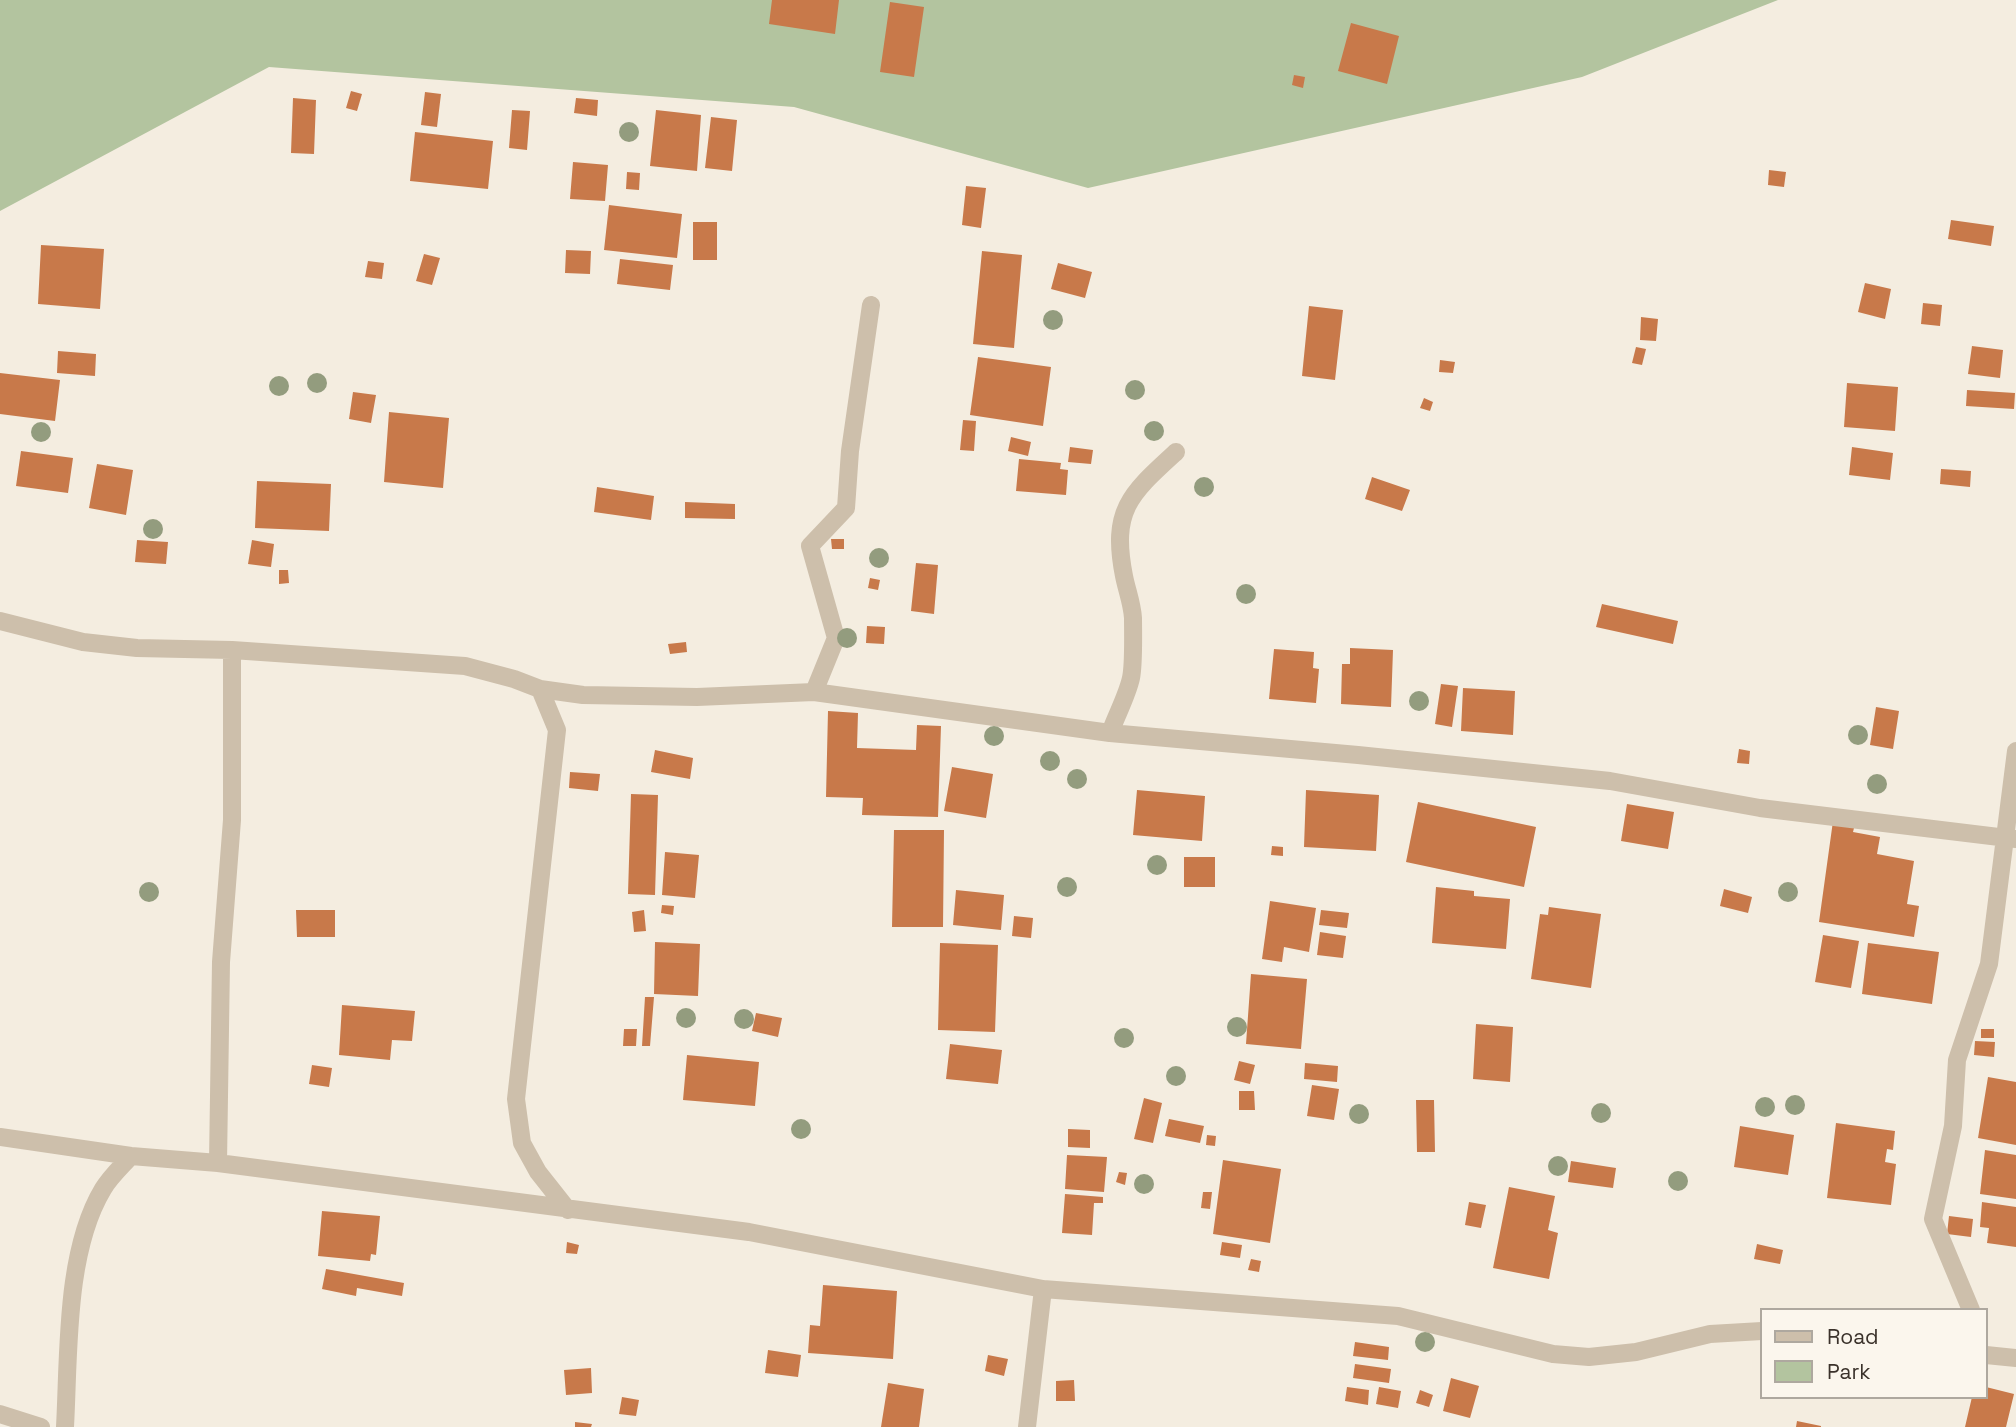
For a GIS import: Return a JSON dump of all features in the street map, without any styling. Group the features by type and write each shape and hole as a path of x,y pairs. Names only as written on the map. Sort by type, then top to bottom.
{"street":[{"path":"814,692 836,638 810,546 846,508 850,451 871,305"},
{"path":"1110,733 1131,677 1132,610 1119,551 1120,525 1128,502 1140,486 1176,452"},
{"path":"0,621 83,642 137,648 232,650 465,666 556,693 627,697 814,692 1110,733 1610,781 1760,808 2011,838"},
{"path":"218,1163 221,962 232,820 232,650"},
{"path":"540,689 557,730 516,1100 522,1143 538,1172 568,1210"},
{"path":"1970,1308 1933,1219 1953,1126 1957,1060 1989,964 2011,838 2016,751"},
{"path":"0,1137 131,1156 218,1163 749,1233 1043,1289 1398,1316 1553,1354 1577,1356 1636,1352 1710,1334 1760,1331"},
{"path":"65,1427 70,1334 79,1252 88,1220 104,1186 131,1156"},
{"path":"1027,1427 1043,1289"},
{"path":"1988,1353 2016,1358"},
{"path":"0,1414 41,1427"}],"green space":[{"path":"0,0 1778,0 1582,77 1088,188 794,107 269,67 0,211"}],"building":[{"path":"772,0 839,0 835,34 769,24"},
{"path":"890,2 924,7 914,77 880,72"},
{"path":"1351,23 1399,36 1387,84 1338,71"},
{"path":"1294,75 1305,77 1303,88 1292,85"},
{"path":"351,91 362,94 357,111 346,108"},
{"path":"425,92 441,94 437,127 421,125"},
{"path":"293,98 316,100 314,154 291,153"},
{"path":"576,98 598,100 597,116 574,113"},
{"path":"512,110 530,111 527,150 509,148"},
{"path":"656,110 701,115 697,171 650,166"},
{"path":"711,117 737,120 732,171 705,168"},
{"path":"415,132 493,141 488,189 410,181"},
{"path":"573,162 608,165 605,201 570,199"},
{"path":"1769,170 1786,172 1784,187 1768,185"},
{"path":"627,172 640,173 639,190 626,189"},
{"path":"966,186 986,188 981,228 962,225"},
{"path":"609,205 682,214 677,258 604,250"},
{"path":"1951,220 1994,226 1991,246 1948,239"},
{"path":"693,222 717,222 717,260 693,260"},
{"path":"41,245 104,249 100,309 38,304"},
{"path":"566,250 591,251 590,274 565,273"},
{"path":"982,251 1022,255 1014,348 973,344"},
{"path":"424,254 440,258 432,285 416,281"},
{"path":"620,259 673,265 670,290 617,284"},
{"path":"368,261 384,263 382,279 365,277"},
{"path":"1058,263 1092,272 1085,298 1051,289"},
{"path":"1865,283 1891,289 1885,319 1858,312"},
{"path":"1923,303 1942,305 1940,326 1921,324"},
{"path":"1309,306 1343,310 1335,380 1302,376"},
{"path":"1641,317 1658,319 1656,341 1640,340"},
{"path":"1972,346 2003,350 2000,378 1968,374"},
{"path":"1636,347 1646,349 1642,365 1632,363"},
{"path":"58,351 96,354 95,376 57,373"},
{"path":"978,357 1051,367 1043,426 970,415"},
{"path":"1440,360 1455,362 1453,373 1439,372"},
{"path":"0,373 60,380 55,421 0,414"},
{"path":"1847,383 1898,387 1895,431 1844,427"},
{"path":"1967,390 2015,393 2014,409 1966,406"},
{"path":"353,392 376,395 371,423 349,419"},
{"path":"1424,398 1433,402 1430,411 1420,408"},
{"path":"389,412 449,418 443,488 384,482"},
{"path":"963,420 976,421 974,451 960,450"},
{"path":"1011,437 1031,442 1028,456 1008,451"},
{"path":"1070,447 1093,450 1091,464 1068,462"},
{"path":"1852,447 1893,453 1890,480 1849,475"},
{"path":"21,451 73,458 68,493 16,486"},
{"path":"1019,459 1061,463 1060,469 1068,470 1066,495 1016,491"},
{"path":"97,464 133,470 126,515 89,508"},
{"path":"1941,469 1971,471 1970,487 1940,484"},
{"path":"1372,477 1410,490 1402,511 1365,499"},
{"path":"257,481 331,484 329,531 255,528"},
{"path":"597,487 654,496 651,520 594,512"},
{"path":"685,502 735,504 735,519 685,518"},
{"path":"831,539 844,539 844,549 832,549"},
{"path":"137,540 168,542 166,564 135,562"},
{"path":"252,540 274,544 271,567 248,564"},
{"path":"916,563 938,565 934,614 911,611"},
{"path":"279,570 288,570 289,583 279,584"},
{"path":"870,578 880,580 878,590 868,588"},
{"path":"1602,604 1678,621 1673,644 1596,627"},
{"path":"867,626 885,627 884,644 866,643"},
{"path":"686,642 687,652 670,654 668,644"},
{"path":"1350,648 1393,650 1391,707 1341,704 1342,664 1350,664"},
{"path":"1274,649 1314,652 1313,668 1319,669 1316,703 1269,699"},
{"path":"1441,684 1458,686 1452,727 1435,724"},
{"path":"1463,688 1515,691 1513,735 1461,731"},
{"path":"1876,707 1899,711 1893,749 1870,745"},
{"path":"828,711 858,713 857,748 916,750 917,725 941,726 938,817 862,815 863,798 826,797"},
{"path":"1739,749 1750,751 1749,764 1737,763"},
{"path":"655,750 693,758 690,779 651,772"},
{"path":"952,767 993,774 986,818 944,811"},
{"path":"570,772 600,774 598,791 569,788"},
{"path":"1137,790 1205,796 1202,841 1133,835"},
{"path":"1306,790 1379,795 1376,851 1304,847"},
{"path":"631,794 658,795 655,895 628,894"},
{"path":"1418,802 1536,827 1524,887 1406,862"},
{"path":"1627,804 1674,812 1668,849 1621,841"},
{"path":"1833,821 1855,824 1853,832 1880,837 1877,854 1914,861 1907,904 1919,906 1914,937 1819,922"},
{"path":"894,830 944,830 943,927 892,927"},
{"path":"1272,846 1283,847 1283,856 1271,855"},
{"path":"665,852 699,855 695,898 662,895"},
{"path":"1184,857 1215,857 1215,887 1184,887"},
{"path":"1436,887 1474,891 1474,896 1510,899 1506,949 1432,943"},
{"path":"1724,889 1752,897 1748,913 1720,906"},
{"path":"956,890 1004,895 1001,930 953,925"},
{"path":"1270,901 1316,908 1309,952 1284,947 1282,962 1262,959"},
{"path":"662,905 674,906 673,915 661,913"},
{"path":"1549,907 1601,914 1591,988 1531,979 1540,914 1548,915"},
{"path":"296,910 335,910 335,937 297,937"},
{"path":"644,910 646,931 634,932 632,912"},
{"path":"1321,910 1349,913 1347,928 1319,925"},
{"path":"1014,916 1033,918 1031,938 1012,936"},
{"path":"1320,932 1346,936 1343,958 1317,955"},
{"path":"1823,935 1859,941 1851,988 1815,982"},
{"path":"655,942 700,944 698,996 654,994"},
{"path":"940,943 998,945 995,1032 938,1030"},
{"path":"1868,943 1939,952 1932,1004 1862,994"},
{"path":"1251,974 1307,979 1301,1049 1246,1044"},
{"path":"645,997 654,997 650,1046 642,1046"},
{"path":"342,1005 415,1011 412,1041 392,1040 390,1060 339,1055"},
{"path":"756,1013 782,1018 778,1037 752,1031"},
{"path":"1476,1024 1513,1027 1510,1082 1473,1079"},
{"path":"624,1029 637,1029 636,1046 623,1046"},
{"path":"1981,1029 1994,1029 1994,1038 1981,1038"},
{"path":"1975,1041 1995,1042 1994,1057 1974,1055"},
{"path":"950,1044 1002,1050 998,1084 946,1079"},
{"path":"687,1055 759,1062 755,1106 683,1100"},
{"path":"1239,1061 1255,1065 1250,1084 1234,1080"},
{"path":"1305,1063 1338,1066 1337,1082 1304,1079"},
{"path":"312,1065 332,1068 329,1087 309,1084"},
{"path":"1988,1077 2016,1082 2016,1145 1978,1138"},
{"path":"1312,1085 1339,1089 1334,1120 1307,1116"},
{"path":"1239,1091 1254,1091 1255,1110 1239,1110"},
{"path":"1144,1098 1162,1103 1153,1143 1134,1139"},
{"path":"1416,1100 1434,1100 1435,1152 1417,1152"},
{"path":"1169,1119 1204,1126 1200,1143 1165,1136"},
{"path":"1836,1123 1895,1131 1893,1150 1887,1149 1885,1162 1896,1164 1891,1205 1827,1198"},
{"path":"1740,1126 1794,1135 1788,1175 1734,1167"},
{"path":"1068,1129 1090,1130 1090,1148 1068,1147"},
{"path":"1207,1135 1216,1136 1215,1146 1206,1145"},
{"path":"1985,1150 2016,1155 2016,1199 1980,1194"},
{"path":"1067,1155 1107,1157 1104,1192 1065,1189"},
{"path":"1223,1160 1281,1169 1270,1243 1213,1234"},
{"path":"1571,1161 1616,1168 1613,1188 1568,1182"},
{"path":"1119,1172 1127,1173 1125,1185 1116,1182"},
{"path":"1509,1187 1555,1196 1548,1230 1558,1233 1549,1279 1493,1268"},
{"path":"1203,1192 1212,1192 1210,1209 1201,1208"},
{"path":"1065,1194 1103,1197 1103,1203 1094,1203 1092,1235 1062,1233"},
{"path":"1469,1202 1486,1205 1481,1228 1465,1225"},
{"path":"1982,1202 2016,1207 2016,1247 1987,1243 1989,1228 1980,1227"},
{"path":"322,1211 380,1216 376,1255 371,1254 370,1261 318,1256"},
{"path":"1949,1216 1973,1219 1971,1237 1947,1234"},
{"path":"567,1242 579,1245 577,1254 566,1253"},
{"path":"1222,1242 1242,1245 1240,1258 1220,1255"},
{"path":"1757,1244 1783,1250 1780,1264 1754,1259"},
{"path":"1251,1259 1261,1261 1259,1272 1248,1270"},
{"path":"326,1269 404,1283 402,1296 357,1288 356,1296 322,1289"},
{"path":"823,1285 897,1291 893,1359 808,1353 810,1325 820,1326"},
{"path":"1355,1342 1389,1347 1388,1360 1353,1356"},
{"path":"768,1350 801,1355 798,1377 765,1373"},
{"path":"988,1355 1008,1359 1004,1376 985,1371"},
{"path":"1355,1364 1391,1369 1389,1383 1353,1378"},
{"path":"591,1368 592,1393 566,1395 564,1370"},
{"path":"1451,1378 1479,1386 1470,1418 1443,1411"},
{"path":"1074,1380 1075,1401 1056,1401 1056,1381"},
{"path":"888,1383 924,1389 919,1427 881,1427"},
{"path":"1347,1387 1369,1390 1368,1405 1345,1401"},
{"path":"1379,1387 1401,1391 1398,1408 1376,1404"},
{"path":"1988,1388 2014,1394 2006,1427 1965,1427 1972,1399 1988,1399"},
{"path":"1420,1390 1433,1395 1429,1407 1416,1403"},
{"path":"622,1397 639,1400 636,1416 619,1414"},
{"path":"1797,1421 1821,1426 1821,1427 1796,1427"},
{"path":"575,1422 592,1424 591,1427 575,1427"}]}
